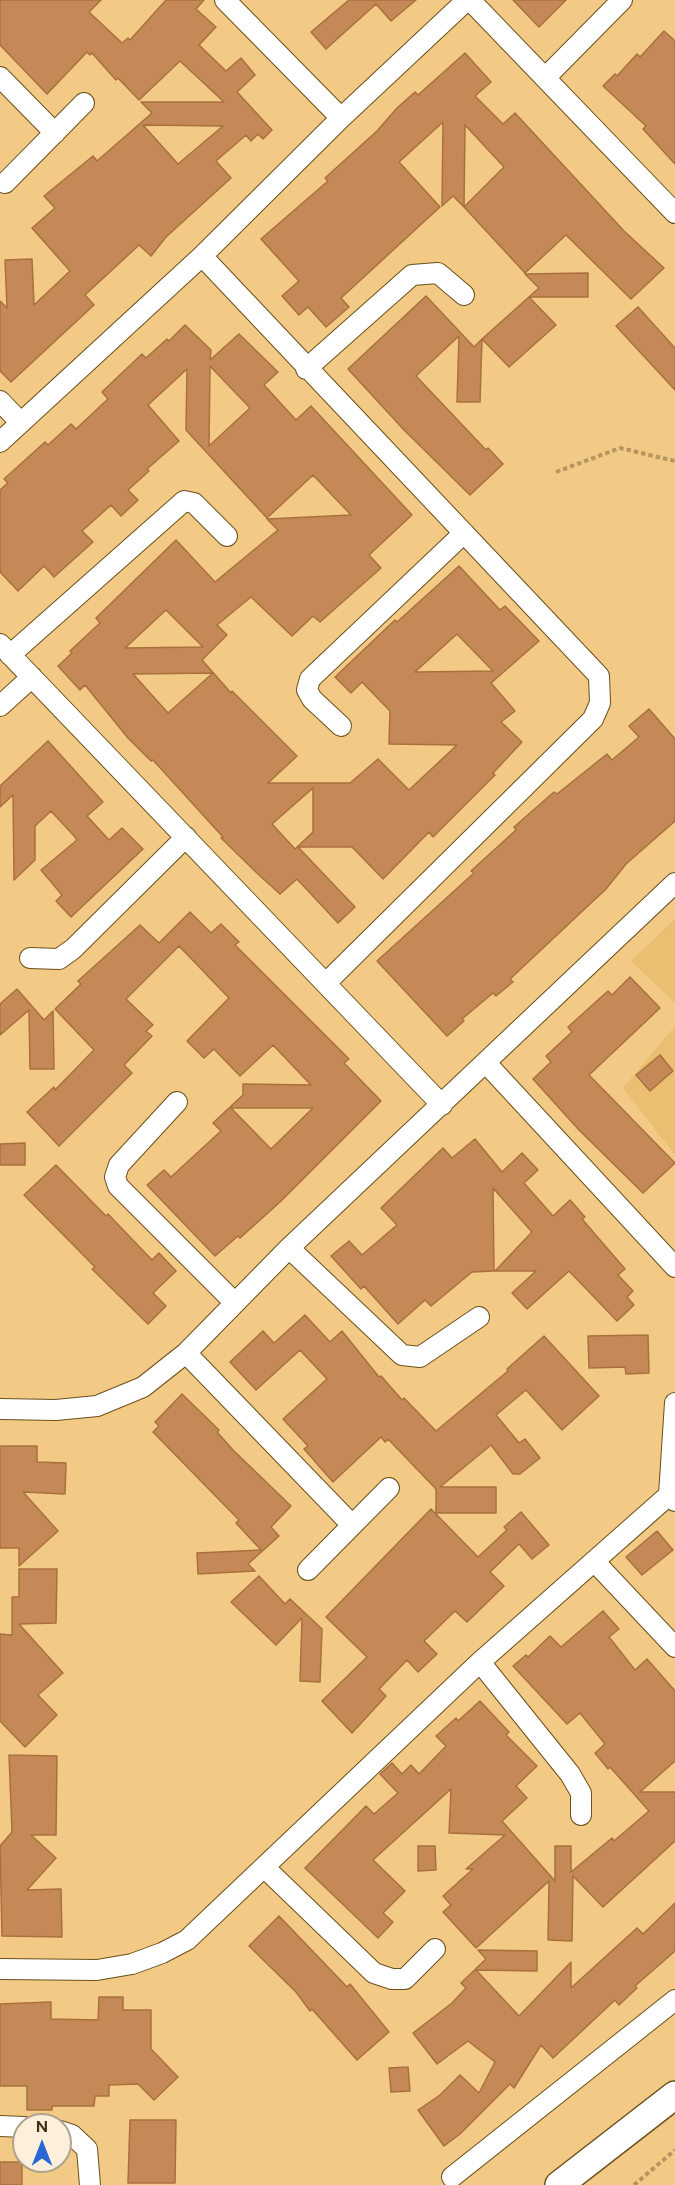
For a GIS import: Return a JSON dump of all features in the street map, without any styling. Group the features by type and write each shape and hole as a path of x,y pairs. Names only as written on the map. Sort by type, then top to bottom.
{"street":[{"path":"225,0 340,118"},
{"path":"0,442 19,421 202,256 340,118 468,0 546,76 675,213"},
{"path":"546,76 622,0"},
{"path":"0,77 55,132"},
{"path":"5,183 84,103"},
{"path":"202,256 306,369 599,676 600,703 593,719 326,982"},
{"path":"306,369 412,275 438,273 464,295"},
{"path":"0,402 19,421"},
{"path":"226,536 194,503 184,501 5,650 442,1105"},
{"path":"340,726 312,699 308,690 310,679 464,533"},
{"path":"0,706 32,677"},
{"path":"30,958 59,959 73,949 186,837"},
{"path":"0,1409 56,1410 97,1406 143,1387 186,1353 289,1248 675,883"},
{"path":"486,1063 675,1267"},
{"path":"177,1102 119,1165 115,1176 118,1186 235,1303"},
{"path":"289,1248 402,1354 420,1357 479,1317"},
{"path":"186,1353 352,1526"},
{"path":"0,1969 97,1970 132,1964 162,1953 187,1940 480,1662 594,1561 672,1498 675,1403"},
{"path":"308,1569 389,1488"},
{"path":"594,1561 675,1647"},
{"path":"480,1662 570,1774 581,1793 581,1815"},
{"path":"264,1867 374,1973 392,1979 405,1979 435,1949"},
{"path":"452,2177 675,2000"},
{"path":"559,2185 675,2095"},
{"path":"72,2135 87,2149 90,2185"}],"path":[{"path":"556,472 620,447 675,461"},
{"path":"634,2185 675,2150"}],"shaded area":[{"path":"675,919 675,1003 631,961"},
{"path":"675,1026 675,1155 623,1088"}],"building":[{"path":"0,0 101,0 89,12 122,43 128,38 130,40 166,0 204,0 196,9 216,27 199,45 226,71 241,58 255,75 237,92 272,130 263,139 258,134 251,141 246,135 216,161 231,178 166,237 151,256 139,245 85,295 94,305 11,382 0,371 0,301 7,308 5,260 32,259 34,305 70,271 32,228 55,208 44,196 93,156 97,161 152,113 141,102 224,102 180,61 139,100 118,78 116,80 92,53 90,55 87,52 47,94 0,45","holes":["143,125 223,126 178,164"]},
{"path":"349,0 416,0 391,21 376,4 326,49 311,32"},
{"path":"513,0 566,0 539,27"},
{"path":"664,31 675,41 675,164 643,129 646,126 603,86 615,74 617,76 637,54 640,57"},
{"path":"465,53 491,82 475,96 503,124 515,113 624,231 664,268 631,299 566,235 525,273 453,196 442,206 443,122 399,162 440,207 341,298 349,307 326,327 308,307 299,315 282,296 299,281 261,239 328,181 325,178 377,131 397,108 415,92 418,95","holes":["465,125 504,167 464,207"]},
{"path":"588,273 588,297 529,297 556,325 509,367 482,339 539,288 525,274"},
{"path":"426,296 474,347 482,339 480,402 457,402 459,336 416,376 486,450 488,448 503,464 470,495 404,430 348,369"},
{"path":"638,307 675,348 675,390 616,326"},
{"path":"185,325 211,350 210,360 239,334 278,372 264,385 296,420 311,406 412,515 369,555 381,568 320,622 313,616 292,636 251,597 217,625 227,635 202,660 231,693 232,691 297,756 268,783 350,783 378,759 409,790 457,745 389,744 390,711 362,682 351,693 335,677 395,620 397,622 459,566 500,610 505,606 539,641 491,683 515,711 501,722 522,742 493,773 495,775 433,837 429,832 383,879 352,847 298,847 355,907 338,923 297,879 280,894 259,875 221,838 223,837 153,760 151,761 128,738 85,685 80,690 58,666 72,653 70,651 100,623 96,618 176,540 215,582 278,530 267,519 351,515 313,475 267,518 186,430 187,369 148,405 179,441 147,469 149,471 128,490 138,500 121,516 111,505 82,531 93,542 54,577 44,566 18,591 0,572 0,490 8,483 4,479 45,442 48,445 71,424 76,429 108,399 102,392 124,371 142,354 146,358 167,339 169,341","holes":["210,366 250,408 209,446","166,610 203,647 125,648","457,634 493,671 415,672","213,673 168,713 133,674","313,788 313,832 295,849 272,824"]},
{"path":"649,709 675,739 675,821 626,864 606,889 510,979 513,982 496,996 493,993 462,1019 464,1021 447,1036 377,961 474,873 471,871 516,830 514,827 554,792 557,794 607,754 612,760 639,737 629,726"},
{"path":"48,741 103,802 87,816 109,840 122,828 143,849 71,917 56,901 62,895 41,870 77,840 51,811 35,826 35,860 14,880 13,795 0,807 0,786"},
{"path":"190,912 211,933 221,924 239,942 235,945 349,1059 344,1063 381,1101 280,1202 240,1238 238,1236 215,1256 147,1185 164,1170 171,1177 221,1131 213,1123 243,1095 243,1084 311,1085 273,1045 240,1076 214,1049 204,1058 187,1041 229,998 179,946 126,999 153,1025 146,1031 152,1036 124,1065 132,1073 59,1146 27,1112 54,1087 55,1090 94,1050 55,1009 81,984 78,981 140,925 159,943","holes":["231,1108 313,1108 271,1149"]},
{"path":"630,977 660,1008 589,1075 675,1163 643,1193 579,1130 533,1079 551,1062 546,1056 572,1032 568,1027 608,991 612,995"},
{"path":"17,989 44,1020 53,1011 54,1069 30,1069 29,1010 0,1035 0,1004"},
{"path":"660,1055 673,1071 650,1091 636,1075"},
{"path":"475,1139 502,1172 522,1153 538,1170 524,1183 553,1216 570,1200 585,1217 582,1219 625,1269 618,1275 633,1291 627,1297 634,1305 617,1321 569,1271 527,1309 512,1293 536,1271 495,1271 532,1232 493,1188 494,1271 472,1272 431,1306 425,1300 398,1324 364,1286 361,1289 331,1256 349,1241 362,1255 397,1225 381,1208 443,1148 452,1158"},
{"path":"25,1143 25,1165 0,1165 0,1144"},
{"path":"56,1165 152,1260 159,1253 176,1271 153,1293 166,1306 148,1324 92,1269 95,1267 24,1195"},
{"path":"305,1315 330,1342 342,1331 379,1377 381,1376 402,1400 404,1398 436,1431 508,1371 507,1369 544,1336 599,1396 562,1430 526,1390 496,1415 519,1443 525,1439 540,1458 520,1474 513,1474 491,1445 440,1487 496,1487 496,1513 436,1513 436,1489 388,1439 385,1442 381,1437 333,1482 304,1449 308,1446 283,1419 327,1379 300,1350 256,1390 230,1362 263,1331 274,1343"},
{"path":"648,1335 649,1373 626,1374 625,1367 589,1368 588,1336"},
{"path":"182,1394 219,1430 217,1432 233,1450 291,1506 271,1527 279,1536 248,1564 255,1571 198,1574 197,1553 261,1550 236,1523 239,1520 153,1432 159,1426 155,1422"},
{"path":"0,1446 37,1446 37,1462 66,1463 65,1494 23,1492 58,1531 19,1566 19,1548 0,1548"},
{"path":"431,1509 478,1557 507,1530 504,1527 521,1512 549,1545 532,1559 519,1544 490,1572 504,1586 467,1622 455,1611 424,1641 437,1654 418,1672 407,1660 379,1689 386,1696 352,1733 322,1701 367,1657 326,1617"},
{"path":"657,1531 673,1550 642,1575 626,1557"},
{"path":"19,1569 57,1569 56,1623 19,1624 63,1673 38,1695 57,1715 25,1747 0,1721 0,1634 12,1635 12,1597 19,1597"},
{"path":"259,1576 285,1604 290,1599 322,1629 320,1682 300,1681 302,1618 276,1645 231,1602"},
{"path":"603,1611 619,1629 609,1637 635,1670 647,1659 675,1691 675,1761 640,1792 675,1792 675,1841 603,1907 573,1876 572,1941 548,1940 549,1881 476,1948 443,1912 451,1905 443,1896 473,1869 466,1869 505,1835 449,1833 451,1789 373,1860 405,1891 383,1913 393,1922 378,1938 305,1868 366,1806 374,1814 398,1793 380,1774 392,1763 402,1774 411,1765 419,1774 446,1746 436,1736 456,1718 458,1721 480,1701 509,1732 506,1735 537,1766 516,1786 527,1798 502,1821 555,1881 555,1846 571,1846 571,1872 612,1838 614,1841 649,1811 595,1753 605,1744 580,1713 567,1724 513,1666 526,1655 528,1657 550,1636 561,1647"},
{"path":"9,1755 57,1756 56,1835 31,1835 56,1858 27,1890 61,1889 62,1937 2,1936 0,1846 12,1832"},
{"path":"418,1846 435,1846 436,1870 418,1871"},
{"path":"675,1903 675,1951 635,1986 637,1988 619,2005 615,2000 553,2058 541,2045 514,2088 510,2084 460,2134 444,2146 418,2110 440,2095 460,2075 479,2093 495,2062 468,2041 437,2064 413,2033 452,2003 466,1988 461,1983 486,1959 478,1950 537,1951 537,1971 476,1970 519,2016 571,1962 571,1988 637,1928 643,1934"},
{"path":"279,1916 347,1987 350,1984 389,2032 357,2060 312,2009 310,2011 296,1992 249,1946"},
{"path":"99,1997 123,1997 123,2010 151,2010 151,2049 178,2077 154,2100 138,2084 109,2085 109,2096 95,2096 94,2106 52,2106 52,2110 27,2110 27,2086 0,2086 0,2004 51,2002 51,2019 98,2020"},
{"path":"408,2067 410,2091 391,2092 389,2068"},
{"path":"130,2120 176,2120 175,2183 128,2183"},
{"path":"0,2162 12,2162 12,2173 22,2173 22,2185 0,2185"}]}
